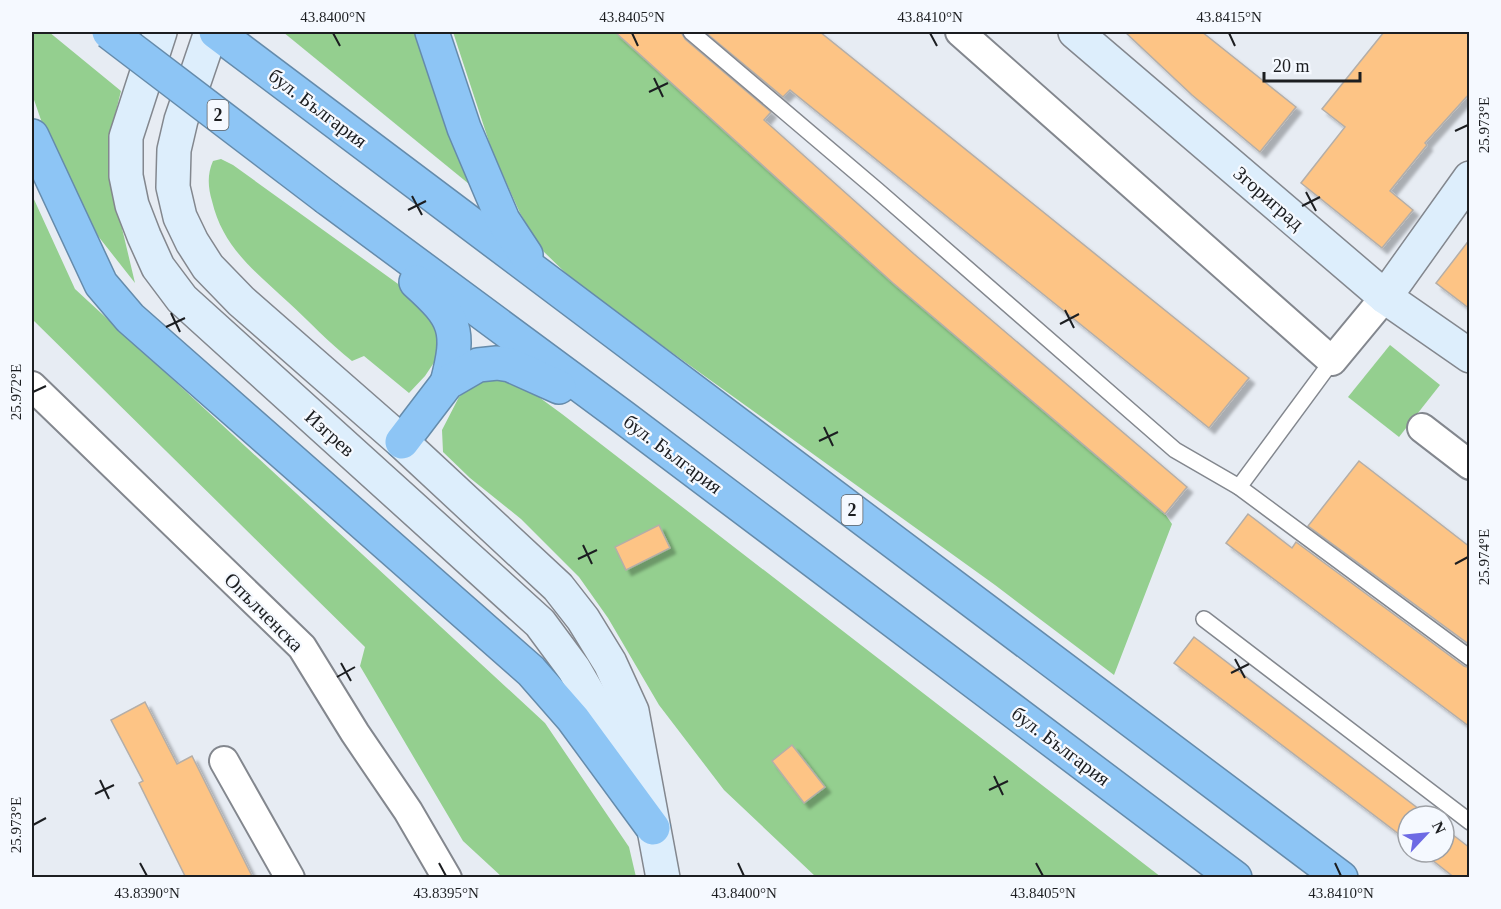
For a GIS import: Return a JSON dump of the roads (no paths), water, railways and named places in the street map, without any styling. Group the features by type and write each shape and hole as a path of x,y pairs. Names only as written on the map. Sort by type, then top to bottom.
{"highway":[{"name":"бул. България","path":"109,32 1235,878"},
{"name":"бул. България","path":"214,32 364,142 1341,878"},
{"path":"432,32 464,128 503,220 541,276"},
{"path":"32,136 101,284 130,318 531,671 573,719 653,828"},
{"path":"327,198 440,303 455,334 455,352 447,383"},
{"path":"402,442 447,383 478,365 510,364 623,417"}],"main road":[{"name":"Изгрев","path":"159,32 126,137 126,176 132,205 158,267 182,299 540,623 574,669 647,794"},
{"name":"Изгрев","path":"214,32 181,120 174,150 173,187 180,217 192,242 208,267 241,301 402,442 558,587 583,619 610,663 632,711 663,878"},
{"name":"Згориград","path":"1075,32 1385,297 1470,356"},
{"path":"1385,297 1470,178"}],"street":[{"path":"960,32 1332,361 1385,297"},
{"name":"Опълченска","path":"32,386 302,647 355,733 408,811 447,878"},
{"path":"1422,428 1470,465"},
{"path":"224,761 290,878"}],"lane":[{"path":"691,32 877,190 1175,450 1239,486 1470,658"},
{"path":"1239,486 1332,361"},
{"path":"1204,619 1470,822"}]}
